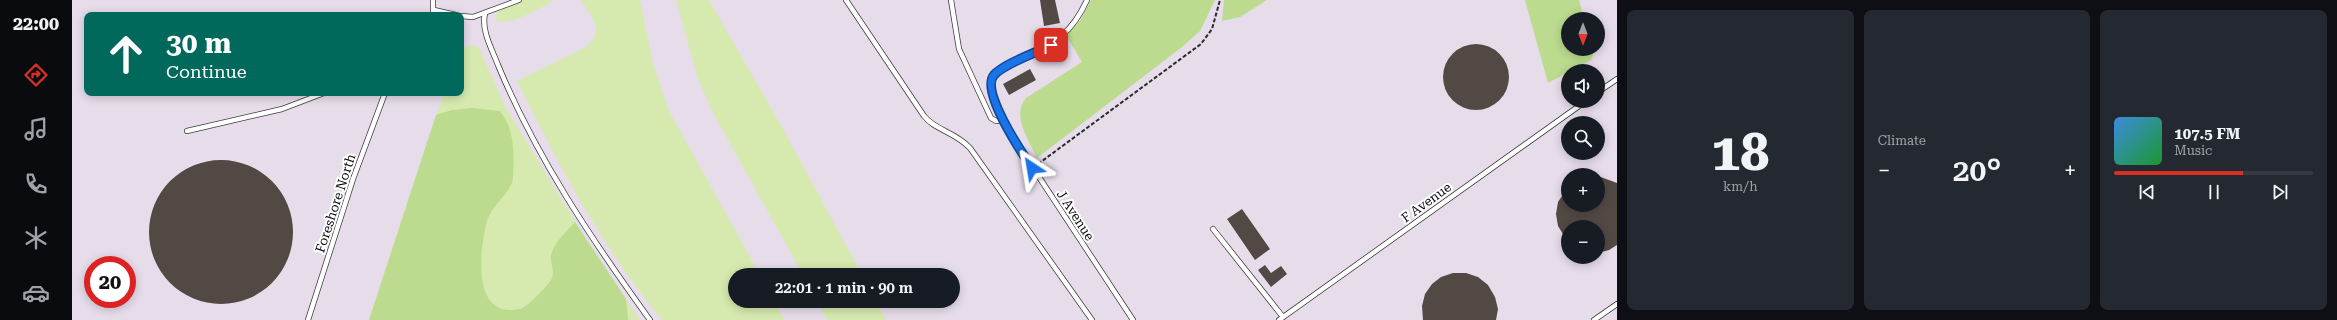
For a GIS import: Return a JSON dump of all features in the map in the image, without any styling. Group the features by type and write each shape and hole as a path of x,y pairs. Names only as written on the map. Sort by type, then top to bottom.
{"lane":[{"path":"432,0 433,12"},
{"path":"464,16 473,17 519,0"},
{"path":"846,0 924,116 934,126 956,135 970,148 1092,320"},
{"path":"952,0 960,49 991,118 996,121 1004,120"},
{"name":"J Avenue","path":"1087,0 1072,27 1059,40 1004,68 993,76 991,81 993,94 1004,120 1032,168 1132,320"},
{"path":"485,13 483,22 493,52 537,148 573,207 650,320"},
{"path":"1605,87 1617,79"},
{"path":"187,131 282,109 316,96"},
{"name":"Foreshore North","path":"308,320 353,179 384,96"},
{"name":"F Avenue","path":"1281,318 1576,108"},
{"path":"1213,229 1281,318"},
{"path":"1594,320 1617,304"}],"path":[{"path":"1032,168 1201,44 1212,29 1220,0"}],"shaded area":[{"path":"72,0 1617,0 1617,320 72,320"}],"green space":[{"path":"524,0 554,0 520,18 498,22 495,17 499,11"},
{"path":"581,0 640,0 653,63 669,111 756,268 728,268 728,308 778,308 784,320 662,320 620,264 565,174 517,81 584,48 595,36 596,25"},
{"path":"676,0 709,0 783,129 858,268 799,268 711,109 697,76"},
{"path":"1091,0 1215,0 1200,31 1182,47 1037,158 1023,128 1020,112 1022,105 1026,98 1082,62 1066,35 1080,21"},
{"path":"1224,0 1267,0 1240,17 1222,21"},
{"path":"1525,0 1579,0 1582,12 1561,12 1561,56 1593,56 1591,60 1584,64 1561,64 1561,76 1548,83"},
{"path":"472,45 479,48 506,108 597,258 640,320 369,320 443,96 464,96 465,47"},
{"path":"472,108 500,111 505,118 511,134 514,160 512,183 493,209 487,221 484,233 481,263 482,279 486,293 493,304 504,309 520,309 537,296 551,280 553,271 551,256 554,246 575,222 626,299 628,320 369,320 436,115 452,110"},
{"path":"821,308 880,308 886,320 827,320"}],"building":[{"path":"1040,0 1055,0 1060,23 1044,26"},
{"path":"1476,44 1489,47 1499,54 1506,64 1509,77 1506,90 1499,100 1489,107 1476,110 1463,107 1453,100 1446,90 1443,77 1446,64 1453,54 1463,47"},
{"path":"1030,69 1036,80 1009,95 1003,84"},
{"path":"221,160 242,163 255,169 267,176 277,186 290,211 293,232 290,253 284,266 277,278 267,288 242,301 221,304 200,301 187,295 175,288 165,278 152,253 149,232 152,211 158,198 165,186 175,176 200,163"},
{"path":"1605,179 1617,183 1617,245 1605,251 1605,220 1561,220 1561,231 1558,226 1556,214 1558,202 1561,198 1561,212 1605,212"},
{"path":"1242,209 1270,249 1255,260 1227,219"},
{"path":"1265,265 1271,273 1281,266 1287,274 1271,287 1258,270"},
{"path":"1453,273 1466,273 1478,277 1488,285 1495,297 1498,309 1496,320 1423,320 1422,306 1425,294 1432,284 1441,277"}],"route":[{"path":"1032,168 1012,136 998,108 993,94 991,81 997,72 1051,45"}]}
